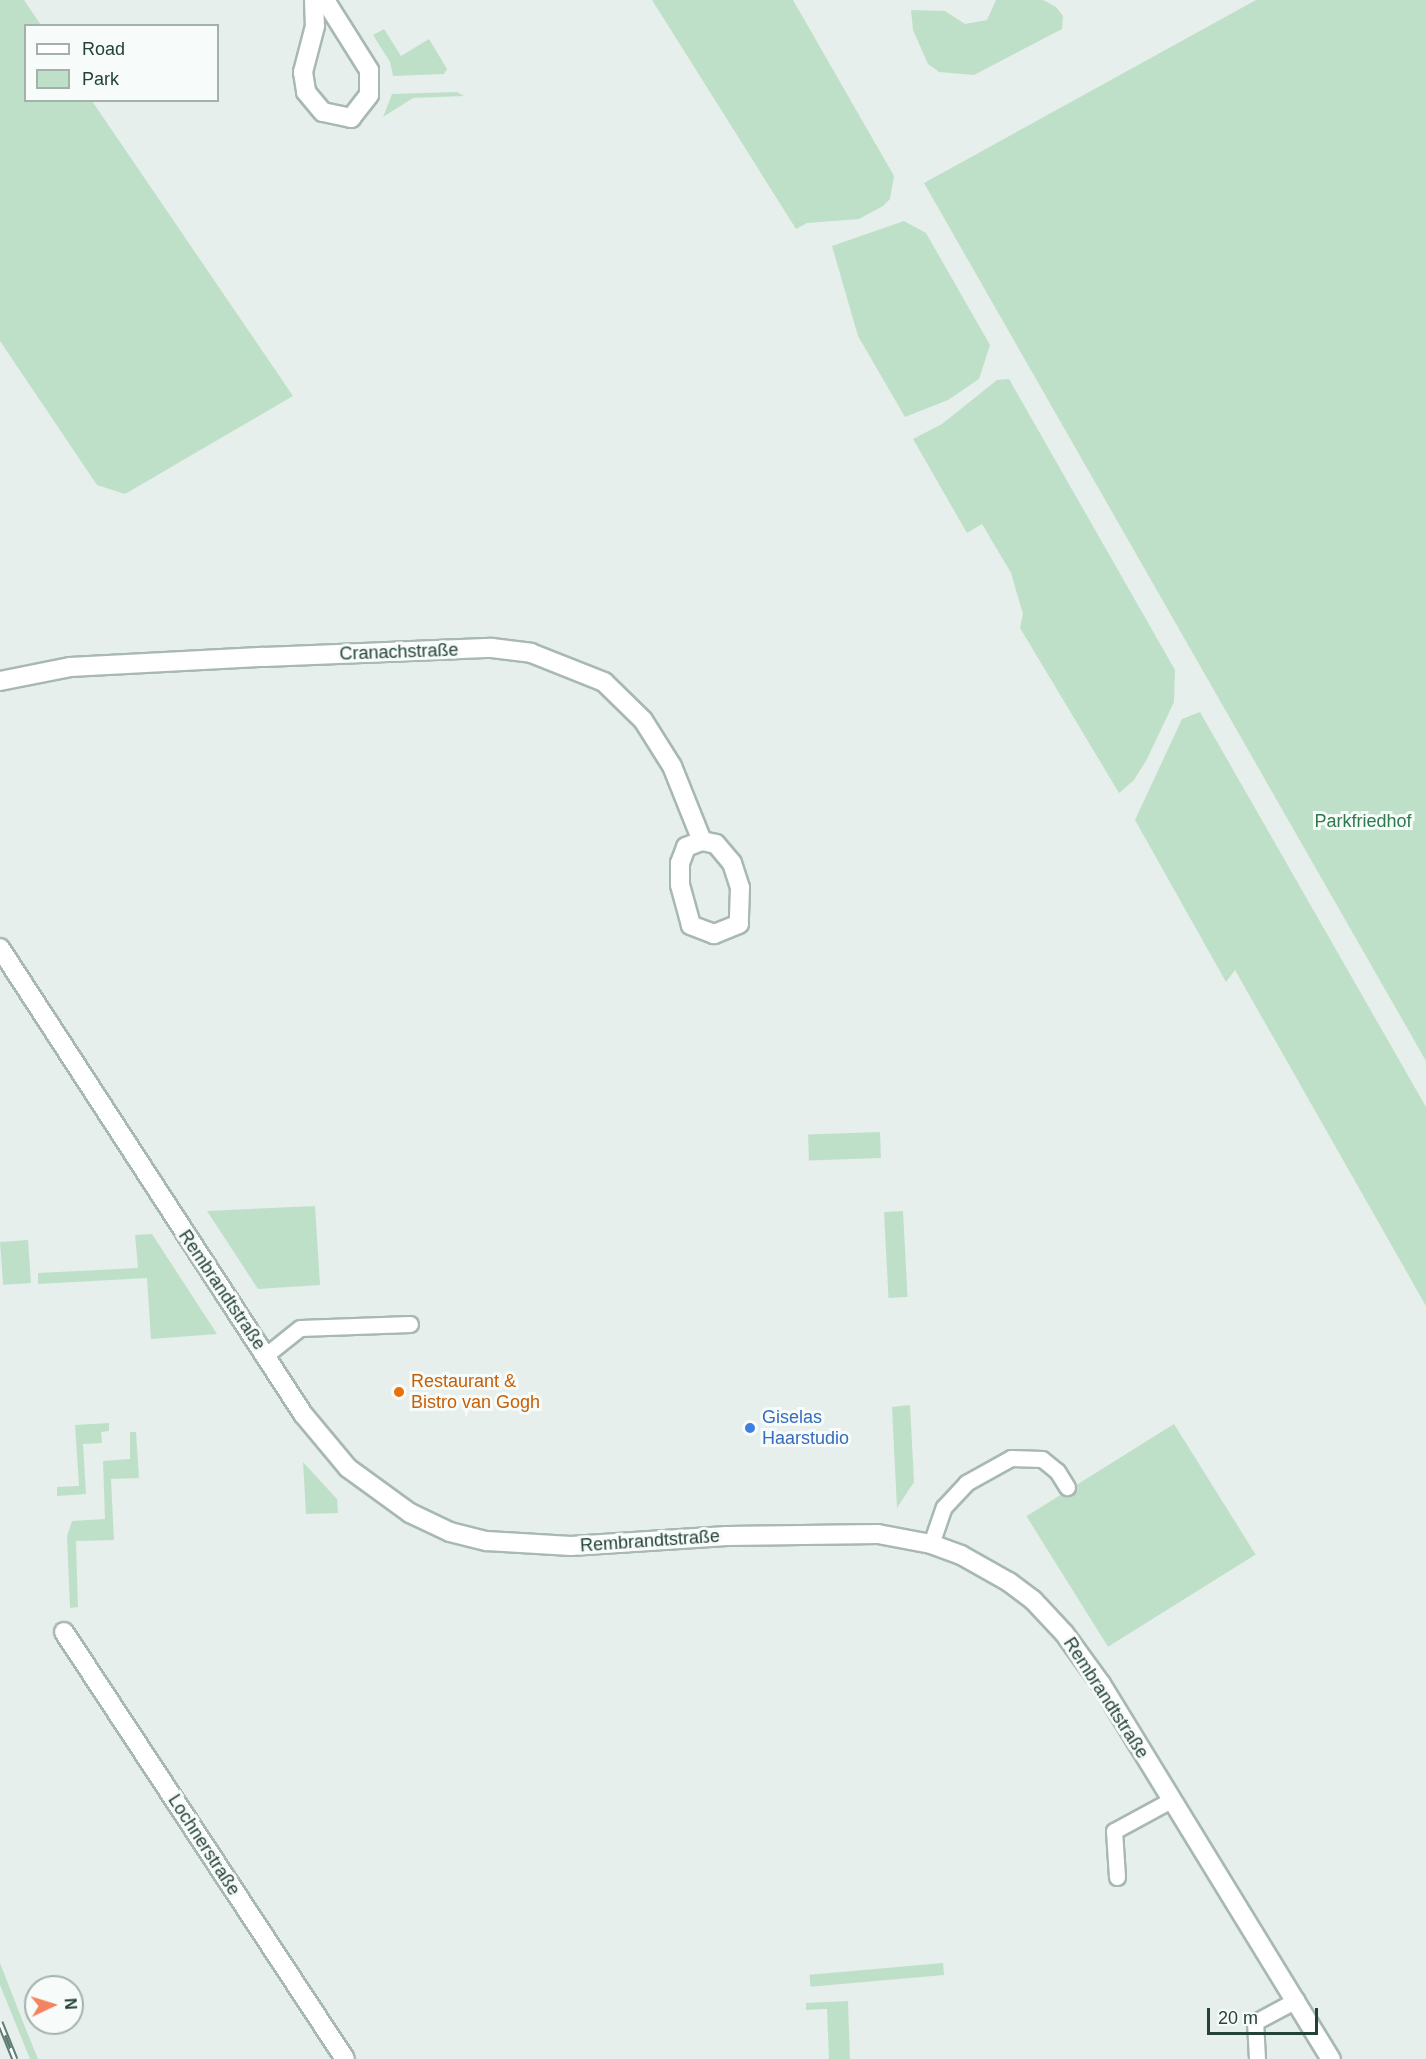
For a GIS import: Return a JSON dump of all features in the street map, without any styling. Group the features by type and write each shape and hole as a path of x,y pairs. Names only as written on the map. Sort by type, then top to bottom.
{"street":[{"path":"314,0 315,26 303,72 306,92 323,111 351,118 369,95 369,70 325,0"},
{"name":"Cranachstraße","path":"0,681 70,668 264,657 492,648 531,653 604,682 643,720 672,766 702,841"},
{"path":"702,841 716,844 732,863 740,888 739,924 714,934 691,925 680,885 680,863 686,847 702,841"},
{"name":"Rembrandtstraße","path":"0,948 303,1414 348,1468 410,1513 450,1532 487,1541 571,1546 839,1533 878,1534 931,1544 961,1555 1033,1600 1064,1633 1101,1684 1331,2059"},
{"name":"Lochnerstraße","path":"64,1632 345,2059"}],"lane":[{"path":"266,1355 300,1328 410,1324"},
{"path":"931,1544 944,1507 966,1484 1011,1458 1042,1459 1057,1471 1067,1487"},
{"path":"1117,1877 1114,1831 1171,1800"},
{"path":"1257,2059 1255,2022 1296,2000"}],"green space":[{"path":"0,0 24,0 40,24 24,24 24,102 93,102 293,396 125,494 97,485 0,341"},
{"path":"652,0 793,0 894,176 890,199 883,206 859,219 807,223 796,229"},
{"path":"996,0 1043,0 1056,7 1063,16 1062,29 974,75 939,72 928,64 913,30 911,10 945,11 965,24 987,20"},
{"name":"Parkfriedhof","path":"1256,0 1426,0 1426,1061 924,183"},
{"path":"384,29 401,56 429,39 447,69 444,74 393,76 390,62 373,35"},
{"path":"457,92 464,96 413,98 383,117 392,94"},
{"path":"904,221 926,233 990,345 979,379 948,400 905,417 858,336 832,246"},
{"path":"1009,379 1175,670 1174,702 1147,759 1134,780 1119,793 1020,628 1023,614 1011,573 982,524 967,533 913,439 942,424 997,380"},
{"path":"1200,712 1426,1107 1426,1306 1235,970 1226,982 1135,820 1182,719"},
{"path":"880,1132 881,1158 809,1160 808,1135"},
{"path":"315,1206 320,1285 258,1289 207,1211"},
{"path":"903,1211 908,1297 889,1298 884,1212"},
{"path":"152,1234 217,1334 151,1339 147,1278 38,1284 38,1273 138,1268 135,1235"},
{"path":"28,1240 31,1283 3,1285 0,1242"},
{"path":"910,1405 914,1482 897,1508 892,1407"},
{"path":"109,1423 109,1431 101,1432 102,1443 83,1444 86,1494 57,1496 57,1487 79,1486 75,1425"},
{"path":"1174,1424 1256,1555 1108,1647 1026,1516"},
{"path":"130,1432 136,1432 139,1478 111,1479 114,1540 76,1541 78,1607 70,1608 67,1536 72,1521 105,1519 103,1461 130,1459"},
{"path":"303,1462 337,1499 338,1513 306,1514"},
{"path":"0,1963 24,2024 24,2035 28,2035 38,2059 30,2059 0,1985"},
{"path":"943,1963 944,1975 811,1987 810,1975"},
{"path":"848,2001 850,2059 829,2059 827,2009 806,2010 806,2003"}],"railway":[{"path":"0,2022 15,2059"}],"place":[{"name":"Restaurant & Bistro van Gogh","path":"399,1392"},
{"name":"Giselas Haarstudio","path":"750,1428"}]}
